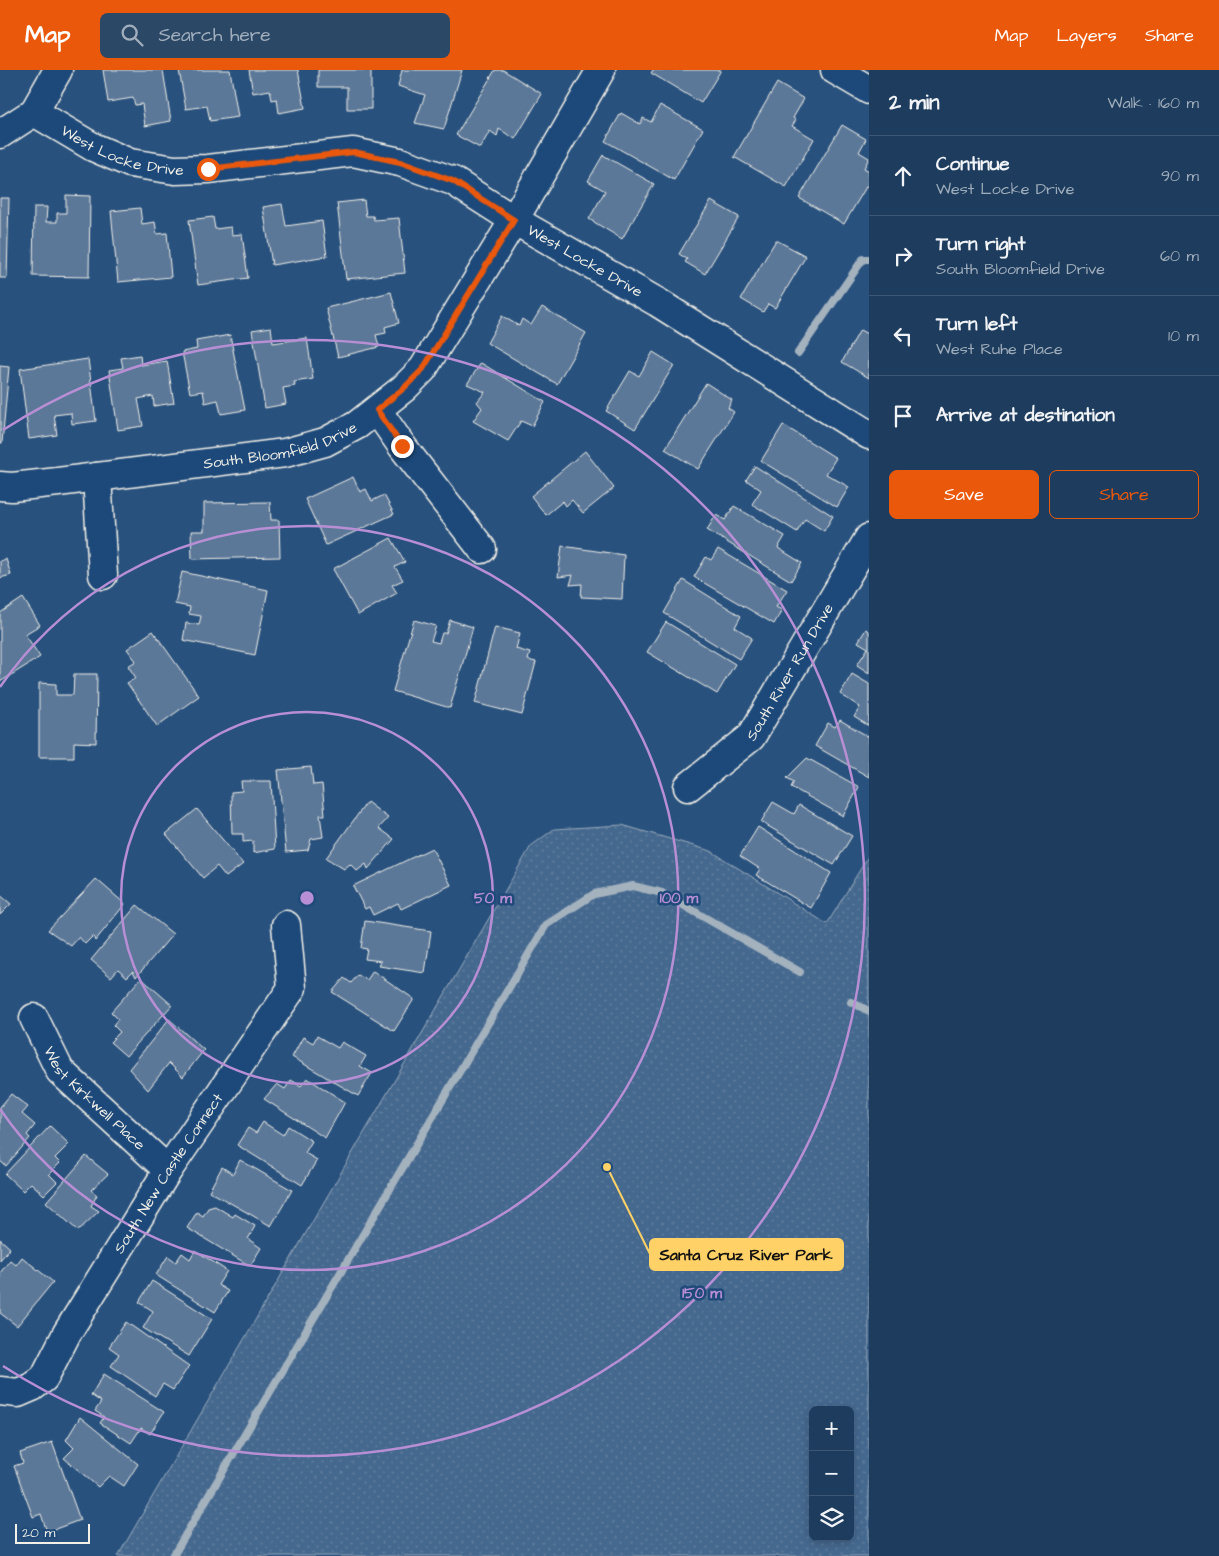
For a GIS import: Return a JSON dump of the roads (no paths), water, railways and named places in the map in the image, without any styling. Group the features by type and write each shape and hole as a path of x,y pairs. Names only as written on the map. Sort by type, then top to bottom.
{"street":[{"path":"0,134 34,112 58,70"},
{"name":"South Bloomfield Drive","path":"0,486 12,487 285,453 325,442 357,425 404,388 423,369 514,220 601,70"},
{"path":"835,70 869,90"},
{"name":"West Locke Drive","path":"34,112 93,147 130,163 176,170 237,166 354,152 400,162 453,181 514,220 657,302 869,435"},
{"path":"377,410 402,446 482,549"},
{"path":"97,477 103,575"},
{"name":"South River Run Drive","path":"688,787 751,737 869,538"},
{"name":"South New Castle Connect","path":"14,1397 44,1378 67,1332 168,1170 292,988 286,925"},
{"name":"West Kirkwell Place","path":"34,1018 60,1071 168,1170"}],"waterway":[{"path":"798,353 863,259 869,259"},
{"path":"173,1556 546,925 594,894 633,886 662,893 800,972"},
{"path":"851,1002 869,1011"}],"place":[{"name":"Santa Cruz River Park","path":"607,1167"}]}
